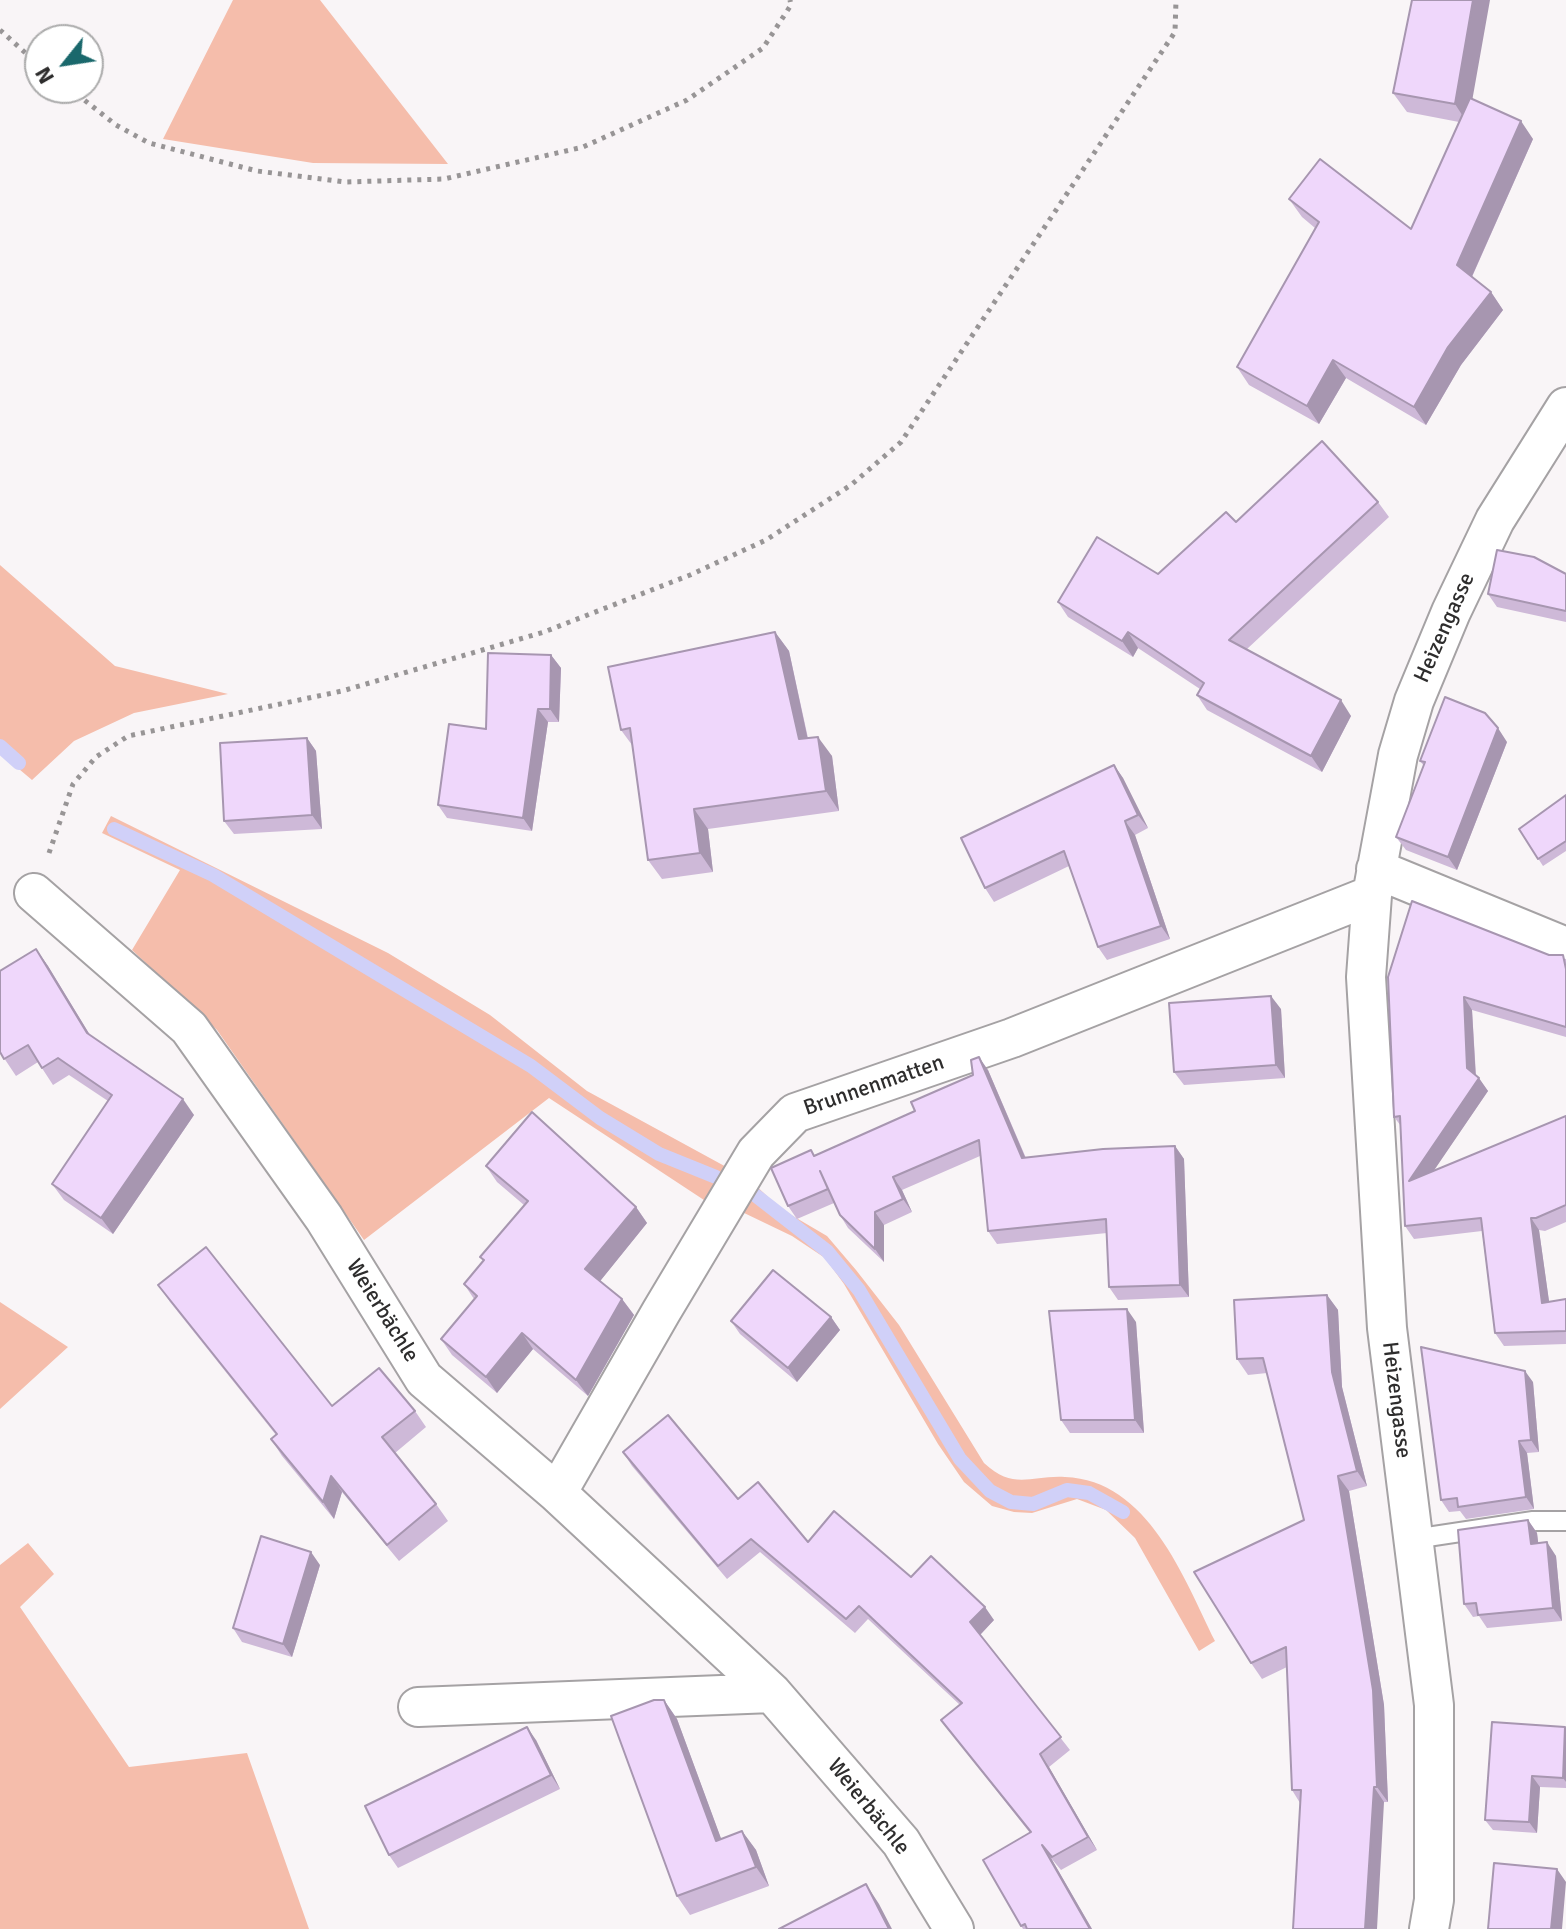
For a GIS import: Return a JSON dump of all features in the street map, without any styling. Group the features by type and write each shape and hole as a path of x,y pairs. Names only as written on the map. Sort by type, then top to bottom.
{"street":[{"name":"Heizengasse","path":"1429,1929 1434,1900 1434,1705 1387,1328 1366,977 1374,882 1398,755 1414,701 1451,612 1495,520 1566,407"},
{"path":"1374,882 1566,947"},
{"name":"Brunnenmatten","path":"557,1493 756,1153 795,1113 1012,1038 1374,882"},
{"name":"Weierbächle","path":"34,893 189,1028 324,1218 424,1379 557,1493 772,1693 901,1842 954,1929"},
{"path":"418,1707 772,1693"}],"lane":[{"path":"1414,1539 1533,1521 1566,1521"}],"path":[{"path":"89,104 116,125 149,143 257,171 345,182 444,179 583,147 687,100 763,48 791,5 790,0"},
{"path":"34,893 73,784 96,757 128,736 342,691 544,632 690,575 766,540 851,485 901,442 1175,32 1176,0"},
{"path":"0,30 24,52"}],"shaded area":[{"path":"233,0 320,0 448,164 313,163 163,139"},
{"path":"0,565 115,666 228,694 134,713 74,741 32,780 0,753"},
{"path":"111,816 388,953 490,1015 587,1091 730,1169 707,1202 549,1098 364,1240 217,1030 132,950 180,870 102,833"},
{"path":"752,1182 781,1209 827,1236 856,1270 899,1325 984,1463 995,1472 1014,1479 1065,1477 1094,1482 1119,1495 1141,1514 1176,1562 1215,1641 1199,1651 1135,1538 1106,1510 1077,1499 1032,1513 1014,1512 992,1506 964,1482 938,1444 844,1284 825,1258 792,1236 740,1211"},
{"path":"0,1302 68,1347 0,1409"},
{"path":"28,1543 54,1574 20,1607 129,1767 247,1753 309,1929 0,1929 0,1565"}],"building":[{"path":"1412,0 1473,0 1455,104 1393,93"},
{"path":"1470,98 1521,121 1457,265 1491,292 1448,347 1414,407 1333,360 1307,406 1237,367 1319,222 1289,199 1320,159 1411,229"},
{"path":"1322,441 1378,502 1229,640 1341,700 1311,756 1197,695 1204,683 1128,632 1122,641 1058,602 1097,537 1158,574 1226,512 1236,522"},
{"path":"1497,550 1534,557 1566,574 1566,611 1488,594"},
{"path":"775,632 799,739 818,737 826,791 694,809 700,853 648,860 630,728 621,730 608,667"},
{"path":"488,653 551,655 550,709 538,709 523,818 438,805 449,724 486,729"},
{"path":"1445,697 1485,713 1498,728 1448,857 1396,837 1425,762 1420,761"},
{"path":"307,738 312,815 224,821 220,743"},
{"path":"1114,765 1138,815 1125,821 1161,926 1098,947 1064,851 985,888 961,838"},
{"path":"1566,795 1566,841 1538,859 1519,829"},
{"path":"1412,901 1549,955 1563,955 1566,969 1566,1027 1464,997 1467,1068 1479,1078 1409,1181 1566,1116 1566,1205 1531,1218 1542,1303 1566,1299 1566,1331 1495,1333 1481,1218 1405,1226 1400,1116 1394,1117 1388,977"},
{"path":"36,949 87,1033 183,1099 101,1218 52,1184 112,1095 58,1058 42,1068 28,1045 4,1059 0,1052 0,971"},
{"path":"1271,996 1276,1065 1174,1072 1169,1003"},
{"path":"979,1057 1022,1158 1103,1149 1175,1146 1180,1285 1109,1287 1106,1219 988,1231 979,1140 893,1177 903,1199 875,1212 875,1249 840,1215 820,1171 828,1189 788,1206 771,1168 811,1150 814,1156 915,1111 911,1102 973,1075 971,1060"},
{"path":"532,1112 636,1207 585,1269 622,1299 576,1380 522,1333 486,1377 441,1339 477,1296 464,1284 484,1260 480,1257 528,1201 486,1166"},
{"path":"206,1247 332,1406 379,1368 415,1411 382,1437 436,1504 387,1545 331,1476 323,1502 271,1439 277,1434 158,1285"},
{"path":"773,1270 831,1317 788,1368 731,1321"},
{"path":"1327,1295 1332,1372 1357,1471 1338,1476 1373,1690 1377,1787 1374,1787 1365,1929 1293,1929 1301,1790 1292,1790 1286,1647 1251,1663 1194,1572 1304,1520 1263,1358 1237,1359 1234,1300"},
{"path":"1127,1309 1135,1420 1061,1420 1049,1311"},
{"path":"1421,1347 1525,1371 1531,1440 1519,1441 1526,1497 1458,1507 1457,1498 1441,1500"},
{"path":"668,1415 738,1499 758,1482 808,1542 834,1511 911,1577 931,1556 985,1607 970,1622 1061,1737 1040,1754 1088,1837 1052,1857 1042,1845 1090,1929 1027,1929 1025,1924 1021,1926 983,1860 1031,1832 941,1720 962,1703 859,1606 846,1619 751,1539 718,1566 623,1452"},
{"path":"1528,1520 1531,1544 1547,1542 1553,1608 1478,1615 1476,1603 1464,1604 1458,1530"},
{"path":"261,1536 311,1552 283,1644 233,1628"},
{"path":"654,1700 664,1700 716,1841 742,1831 756,1867 677,1896 611,1716"},
{"path":"1492,1722 1565,1727 1563,1778 1532,1776 1529,1822 1485,1820"},
{"path":"527,1727 551,1775 389,1855 365,1806"},
{"path":"1494,1863 1557,1869 1551,1929 1488,1929"},
{"path":"866,1884 889,1929 779,1929"}],"waterway":[{"path":"0,746 19,763"},
{"path":"114,829 213,875 531,1066 600,1118 659,1154 716,1177"},
{"path":"755,1195 827,1251 859,1290 960,1459 990,1491 1011,1502 1033,1504 1067,1490 1089,1493 1123,1512"}]}
